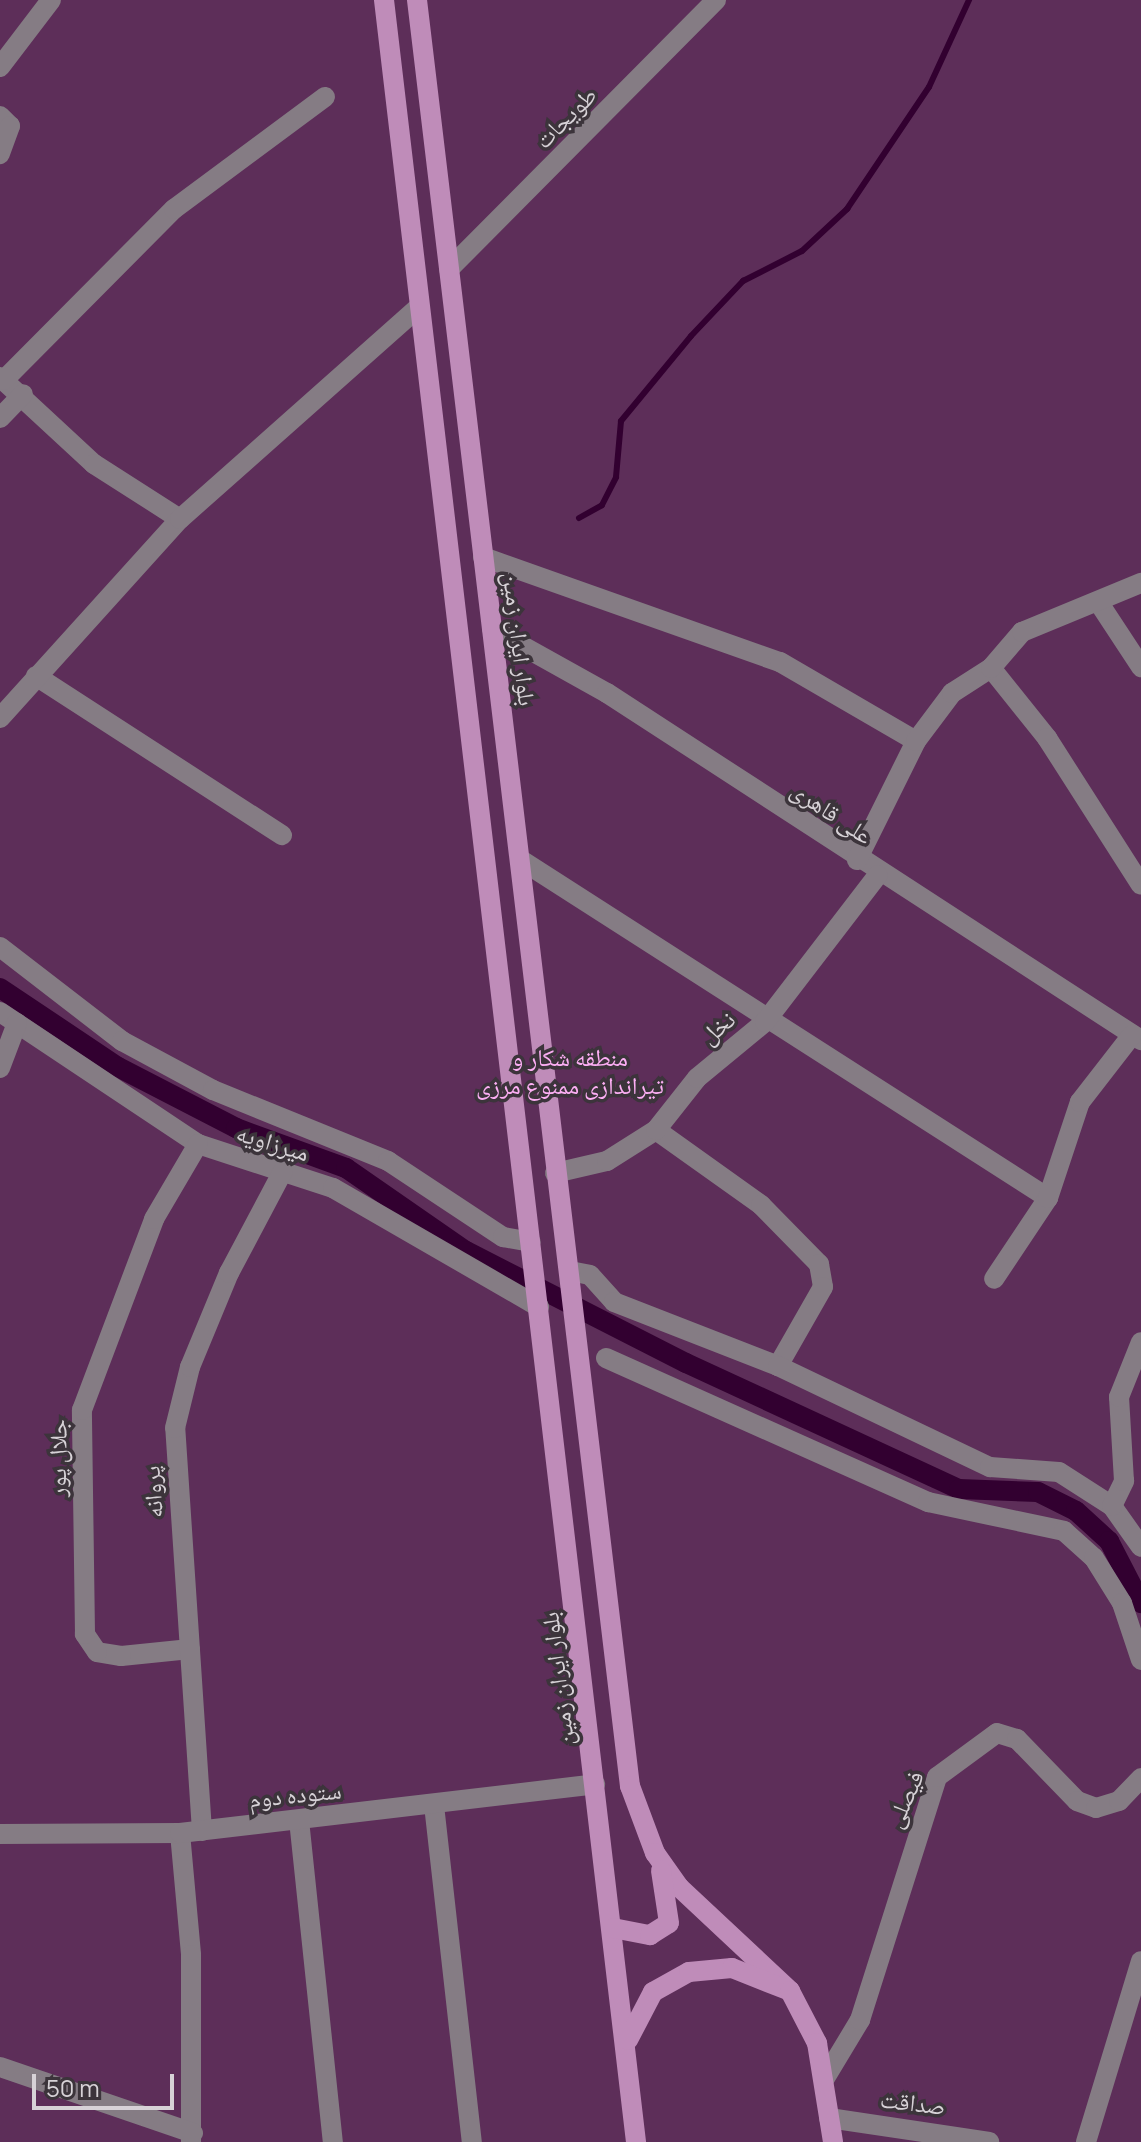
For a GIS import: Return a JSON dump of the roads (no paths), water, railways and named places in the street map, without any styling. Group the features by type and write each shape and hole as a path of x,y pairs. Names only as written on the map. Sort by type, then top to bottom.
{"main road":[{"path":"384,0 532,1250"},
{"name":"بلوار ایران زمین","path":"417,0 630,1786 655,1853"},
{"name":"بلوار ایران زمین","path":"532,1250 636,2142"},
{"path":"613,1928 650,1935 669,1923 655,1853"},
{"path":"655,1853 699,1911 790,1991 806,2013 825,2078 833,2142"},
{"path":"626,2044 653,1992 689,1972 732,1968 790,1991"}],"street":[{"path":"0,67 51,0"},
{"name":"طویجات","path":"449,269 716,0"},
{"path":"180,519 94,464 23,394 2,378 174,209 325,97"},
{"path":"0,116 10,126 0,154"},
{"path":"0,718 180,519 419,307"},
{"path":"0,418 23,394"},
{"path":"483,557 780,662 916,741"},
{"path":"857,860 916,741 952,693 991,668 1022,632 1099,603 1141,583"},
{"path":"1099,603 1141,667"},
{"name":"علی قاهری","path":"492,629 607,693 878,875 1137,1038"},
{"path":"991,668 1047,738 1141,885"},
{"path":"36,676 282,835"},
{"path":"521,860 765,1022 1048,1198"},
{"name":"نخل","path":"555,1173 607,1161 656,1130 697,1078 765,1022 878,875"},
{"path":"0,947 122,1041 213,1090 388,1161 503,1237 532,1250"},
{"path":"0,1068 9,1018"},
{"name":"میرزاویه","path":"9,1018 198,1144 333,1188 539,1307"},
{"path":"994,1279 1048,1198 1080,1102 1137,1038"},
{"path":"656,1130 761,1205 819,1264 823,1287 778,1366"},
{"name":"جلال پور","path":"190,1649 121,1656 97,1652 85,1634 82,1410 154,1219 198,1144"},
{"name":"پروانه","path":"202,1831 175,1428 190,1367 229,1273 283,1171"},
{"path":"571,1278 590,1275 614,1302 778,1366 990,1467 1059,1472 1112,1506 1141,1547"},
{"path":"1112,1506 1124,1481 1119,1397 1138,1353"},
{"path":"606,1358 928,1502 1064,1531 1094,1558 1140,1653"},
{"name":"فیصلی","path":"825,2078 860,2020 937,1777 997,1733 1017,1739 1077,1801 1096,1808 1119,1801 1141,1778"},
{"name":"ستوده دوم","path":"0,1834 180,1833 595,1784"},
{"path":"434,1805 472,2142"},
{"path":"299,1820 333,2142"},
{"path":"0,2067 192,2138 191,1955 180,1833"},
{"path":"1086,2142 1141,1961"},
{"name":"صداقت","path":"829,2118 873,2133 989,2142"}],"waterway":[{"path":"579,518 602,505 616,477 621,421 691,336 743,281 802,251 847,209 929,87 969,0"},
{"path":"0,988 118,1067 236,1128 346,1168 466,1251 686,1363 959,1489 1038,1492 1076,1511 1109,1541 1141,1603"}],"park label":[{"name":"منطقه شکار و تیراندازی ممنوع مرزی","path":"570,1071"}]}
